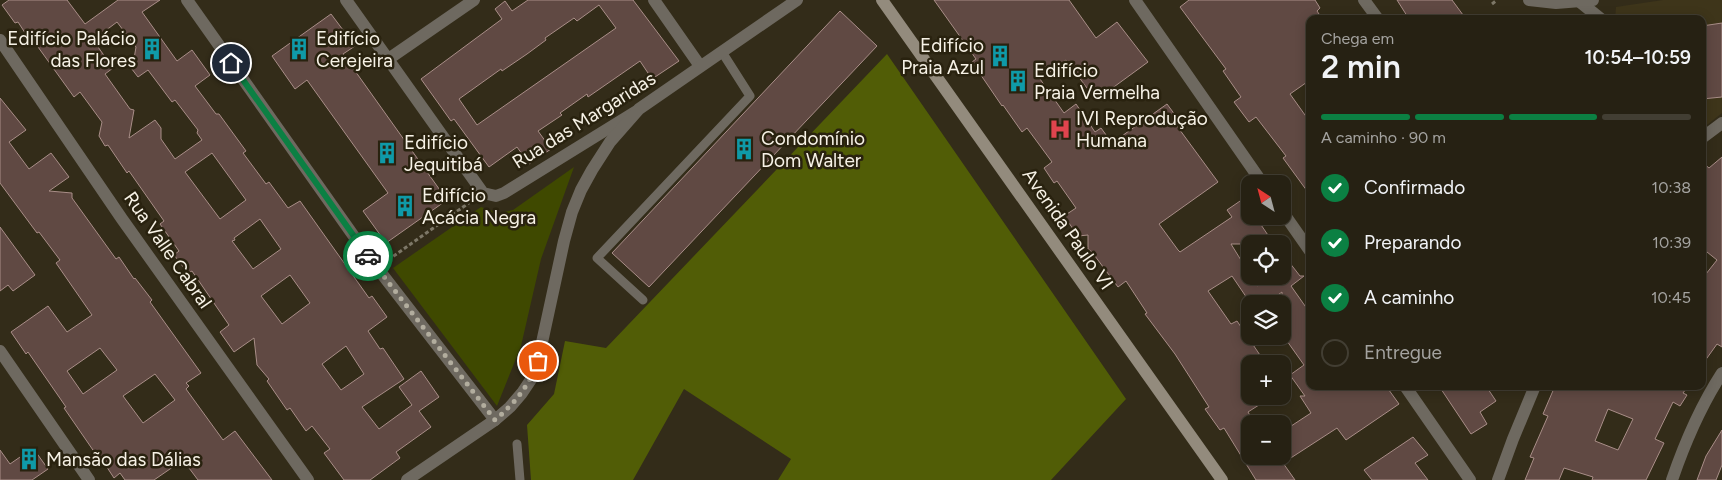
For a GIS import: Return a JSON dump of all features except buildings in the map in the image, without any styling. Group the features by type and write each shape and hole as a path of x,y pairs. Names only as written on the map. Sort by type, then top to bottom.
{"main road":[{"name":"Avenida Paulo VI","path":"882,0 1222,480"}],"street":[{"path":"187,0 377,268 495,420"},
{"path":"346,0 387,60 484,193"},
{"path":"387,60 474,0"},
{"path":"654,0 700,66"},
{"name":"Rua das Margaridas","path":"484,193 496,196 504,193 639,109 797,0"},
{"path":"1364,0 1375,15"},
{"path":"1530,0 1556,3 1586,1 1597,15"},
{"path":"1133,2 1257,175"},
{"name":"Rua Valle Cabral","path":"0,40 122,219 308,480"},
{"path":"407,480 495,420 522,393 535,370 564,240 581,190 610,142 639,109"},
{"path":"1706,135 1722,123"},
{"path":"1291,225 1306,245"},
{"path":"0,351 89,480"},
{"path":"1672,480 1682,451 1705,400 1722,373"},
{"path":"1408,390 1470,480"},
{"path":"1498,480 1533,390"}],"lane":[{"path":"643,300 597,258 750,96 722,52"},
{"path":"517,444 520,480"}],"path":[{"path":"1492,4 1497,0"},
{"path":"377,268 484,193"}],"shaded area":[{"path":"1663,0 1722,0 1722,113 1706,126 1706,15 1615,15 1616,7"}],"green space":[{"path":"887,54 1126,399 1051,480 778,480 791,459 684,389 633,480 531,480 527,425 554,394 565,341 606,348"},
{"path":"574,167 541,259 521,346 497,406 393,268 481,207 499,213 513,210"}],"way so far":[{"path":"368,256 495,420 522,393 532,378 538,361"}],"place":[{"name":"Edifício Palácio das Flores","path":"152,49"},
{"name":"Edifício Cerejeira","path":"299,49"},
{"name":"Edifício Praia Azul","path":"1000,56"},
{"name":"Edifício Praia Vermelha","path":"1018,81"},
{"name":"IVI Reprodução Humana","path":"1060,129"},
{"name":"Condomínio Dom Walter","path":"744,149"},
{"name":"Edifício Jequitibá","path":"387,153"},
{"name":"Edifício Acácia Negra","path":"405,206"},
{"name":"Mansão das Dálias","path":"29,459"}],"route":[{"path":"231,63 368,256"}]}
